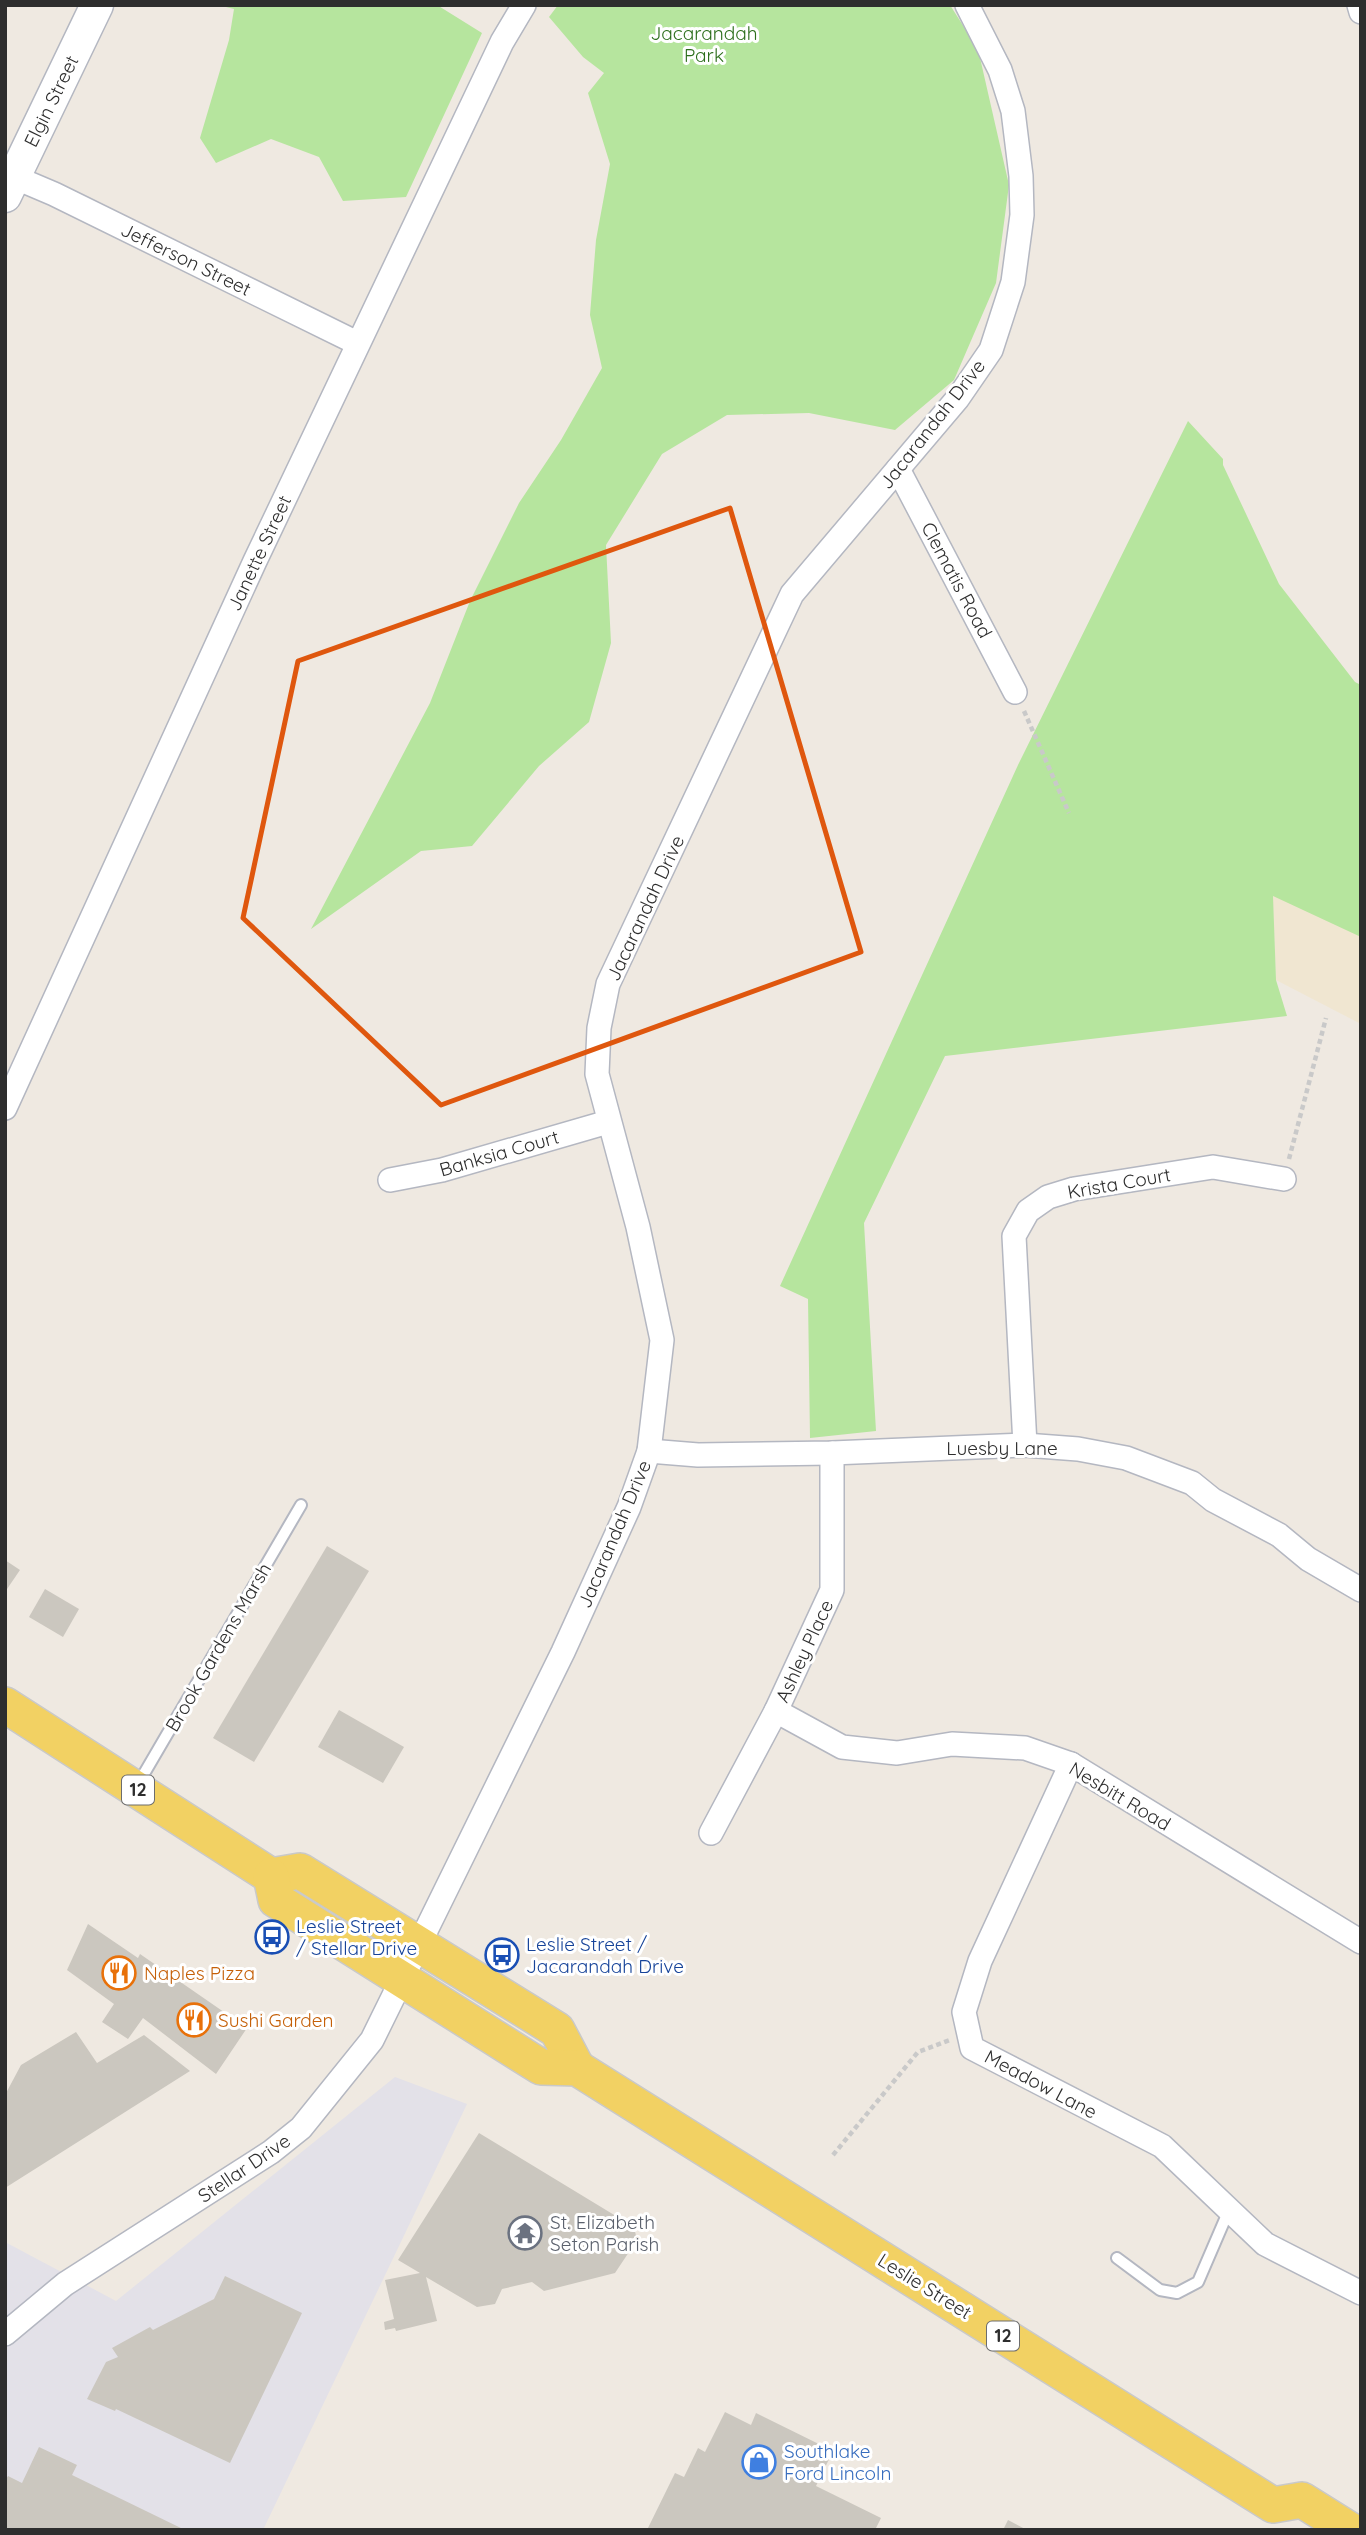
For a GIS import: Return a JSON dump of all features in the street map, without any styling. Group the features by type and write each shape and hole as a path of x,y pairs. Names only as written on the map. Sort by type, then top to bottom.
{"main road":[{"name":"12","path":"5,1705 271,1876"},
{"path":"300,1871 419,1943 557,2030 577,2068 541,2067 402,1980 276,1900 271,1876 300,1871"},
{"name":"Leslie Street","path":"577,2068 1276,2517 1302,2500 1350,2530"}],"street":[{"name":"Elgin Street","path":"10,187 97,5"},
{"name":"Janette Street","path":"5,1108 357,343 502,42 524,5"},
{"name":"Jacarandah Drive","path":"419,1943 563,1652 629,1507 649,1451 662,1340 638,1227 597,1074 599,1028 608,985 792,594 958,398 991,350 1013,282 1022,215 1021,176 1013,111 1000,70 967,5"},
{"path":"1359,5 1361,12"},
{"name":"Jefferson Street","path":"10,187 66,200 357,343"},
{"name":"Clematis Road","path":"898,469 1015,692"},
{"name":"Banksia Court","path":"390,1181 442,1170 608,1122"},
{"name":"Krista Court","path":"1025,1445 1014,1236 1028,1211 1048,1197 1074,1189 1213,1167 1284,1179"},
{"name":"Luesby Lane","path":"649,1451 698,1455 832,1453 1025,1445 1078,1449 1126,1458 1192,1483 1213,1500 1279,1535 1308,1559 1361,1590"},
{"name":"Ashley Place","path":"711,1833 776,1712 832,1590 832,1453"},
{"name":"Nesbitt Road","path":"776,1712 842,1746 897,1753 953,1744 1025,1748 1071,1764 1361,1942"},
{"name":"Meadow Lane","path":"1071,1764 980,1961 964,2012 972,2048 1162,2146 1265,2244 1361,2293"},
{"name":"Stellar Drive","path":"5,2334 65,2284 219,2186 301,2128 372,2040 419,1943"}],"lane":[{"name":"Brook Gardens Marsh","path":"135,1788 301,1505"},
{"path":"1117,2258 1160,2290 1177,2293 1198,2282 1230,2208"}],"path":[{"path":"1015,692 1069,813"},
{"path":"1284,1179 1326,1018"},
{"path":"833,2155 918,2052 967,2034"}],"highlighted area":[{"path":"730,508 861,952 441,1105 243,918 298,661"}],"shaded area":[{"path":"1361,685 1361,1024 1276,980 1270,826"},
{"path":"395,2077 467,2104 263,2530 5,2530 5,2242 116,2301"}],"green space":[{"path":"218,5 437,5 482,33 406,197 343,201 319,157 271,139 216,163 200,138 229,40 234,9"},
{"name":"Jacarandah Park","path":"558,5 950,5 978,49 1009,185 996,283 954,380 895,430 809,413 727,415 662,454 606,545 611,643 589,722 539,766 472,846 421,851 311,929 430,703 470,601 519,503 561,440 602,368 590,315 596,240 610,164 588,93 604,73 583,57 549,17"},
{"path":"1188,421 1223,459 1223,465 1279,584 1355,682 1361,685 1361,937 1273,896 1276,980 1287,1016 945,1056 864,1223 876,1431 810,1438 808,1299 780,1286 1018,765"}],"building":[{"path":"327,1546 369,1571 254,1762 213,1738"},
{"path":"5,1560 20,1570 5,1592"},
{"path":"45,1589 79,1609 63,1637 29,1617"},
{"path":"339,1710 404,1747 383,1783 318,1747"},
{"path":"88,1924 138,1958 140,1954 247,2028 216,2074 143,2018 128,2039 102,2022 114,2004 67,1970"},
{"path":"76,2032 97,2063 144,2035 190,2071 5,2188 5,2095 21,2065"},
{"name":"St. Elizabeth Seton Parish","path":"479,2133 634,2227 637,2240 615,2273 544,2291 532,2282 502,2289 495,2304 477,2307 426,2277 437,2321 396,2331 395,2328 385,2330 384,2322 394,2319 385,2280 420,2273 398,2260"},
{"path":"225,2276 302,2313 230,2463 116,2409 115,2411 87,2399 106,2362 118,2357 112,2348 150,2327 153,2330 214,2299"},
{"name":"Southlake Ford Lincoln","path":"725,2412 751,2425 756,2413 833,2451 816,2486 881,2518 875,2530 647,2530 675,2473 684,2477 698,2448 705,2452"},
{"path":"39,2447 77,2465 72,2475 185,2530 5,2530 5,2481 8,2476 22,2483"},
{"path":"1008,2520 1027,2530 1003,2530"}],"place":[{"name":"Leslie Street / Stellar Drive","path":"272,1937"},
{"name":"Leslie Street / Jacarandah Drive","path":"502,1955"},
{"name":"Naples Pizza","path":"119,1973"},
{"name":"Sushi Garden","path":"194,2020"},
{"name":"St. Elizabeth Seton Parish","path":"525,2233"},
{"name":"Southlake Ford Lincoln","path":"759,2462"}]}
